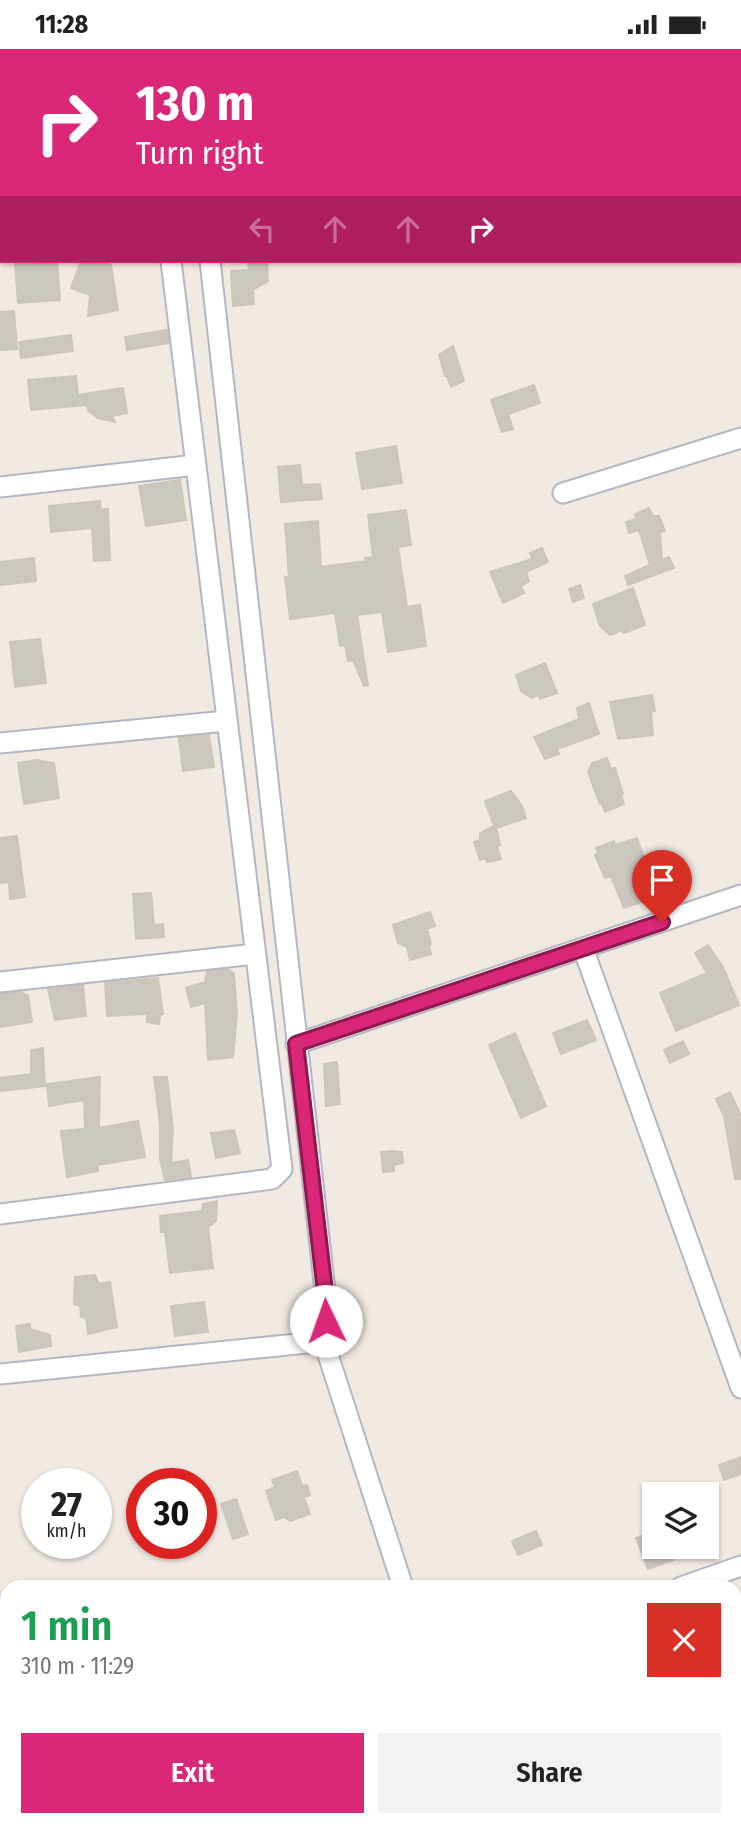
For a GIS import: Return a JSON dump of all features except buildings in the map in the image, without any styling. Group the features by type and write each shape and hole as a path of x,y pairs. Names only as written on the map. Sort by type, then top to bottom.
{"street":[{"path":"0,1214 51,1210 272,1179 282,1169 171,263"},
{"path":"0,1374 307,1343 321,1333 326,1321 326,1300 210,263"},
{"path":"564,493 741,438"},
{"path":"0,487 196,465"},
{"path":"0,743 226,721"},
{"path":"296,1044 741,895"},
{"path":"583,948 735,1351 741,1388"},
{"path":"0,982 255,954"},
{"path":"321,1333 401,1580"},
{"path":"701,1580 741,1566"}],"route":[{"path":"326,1321 326,1300 296,1044 662,922"}]}
